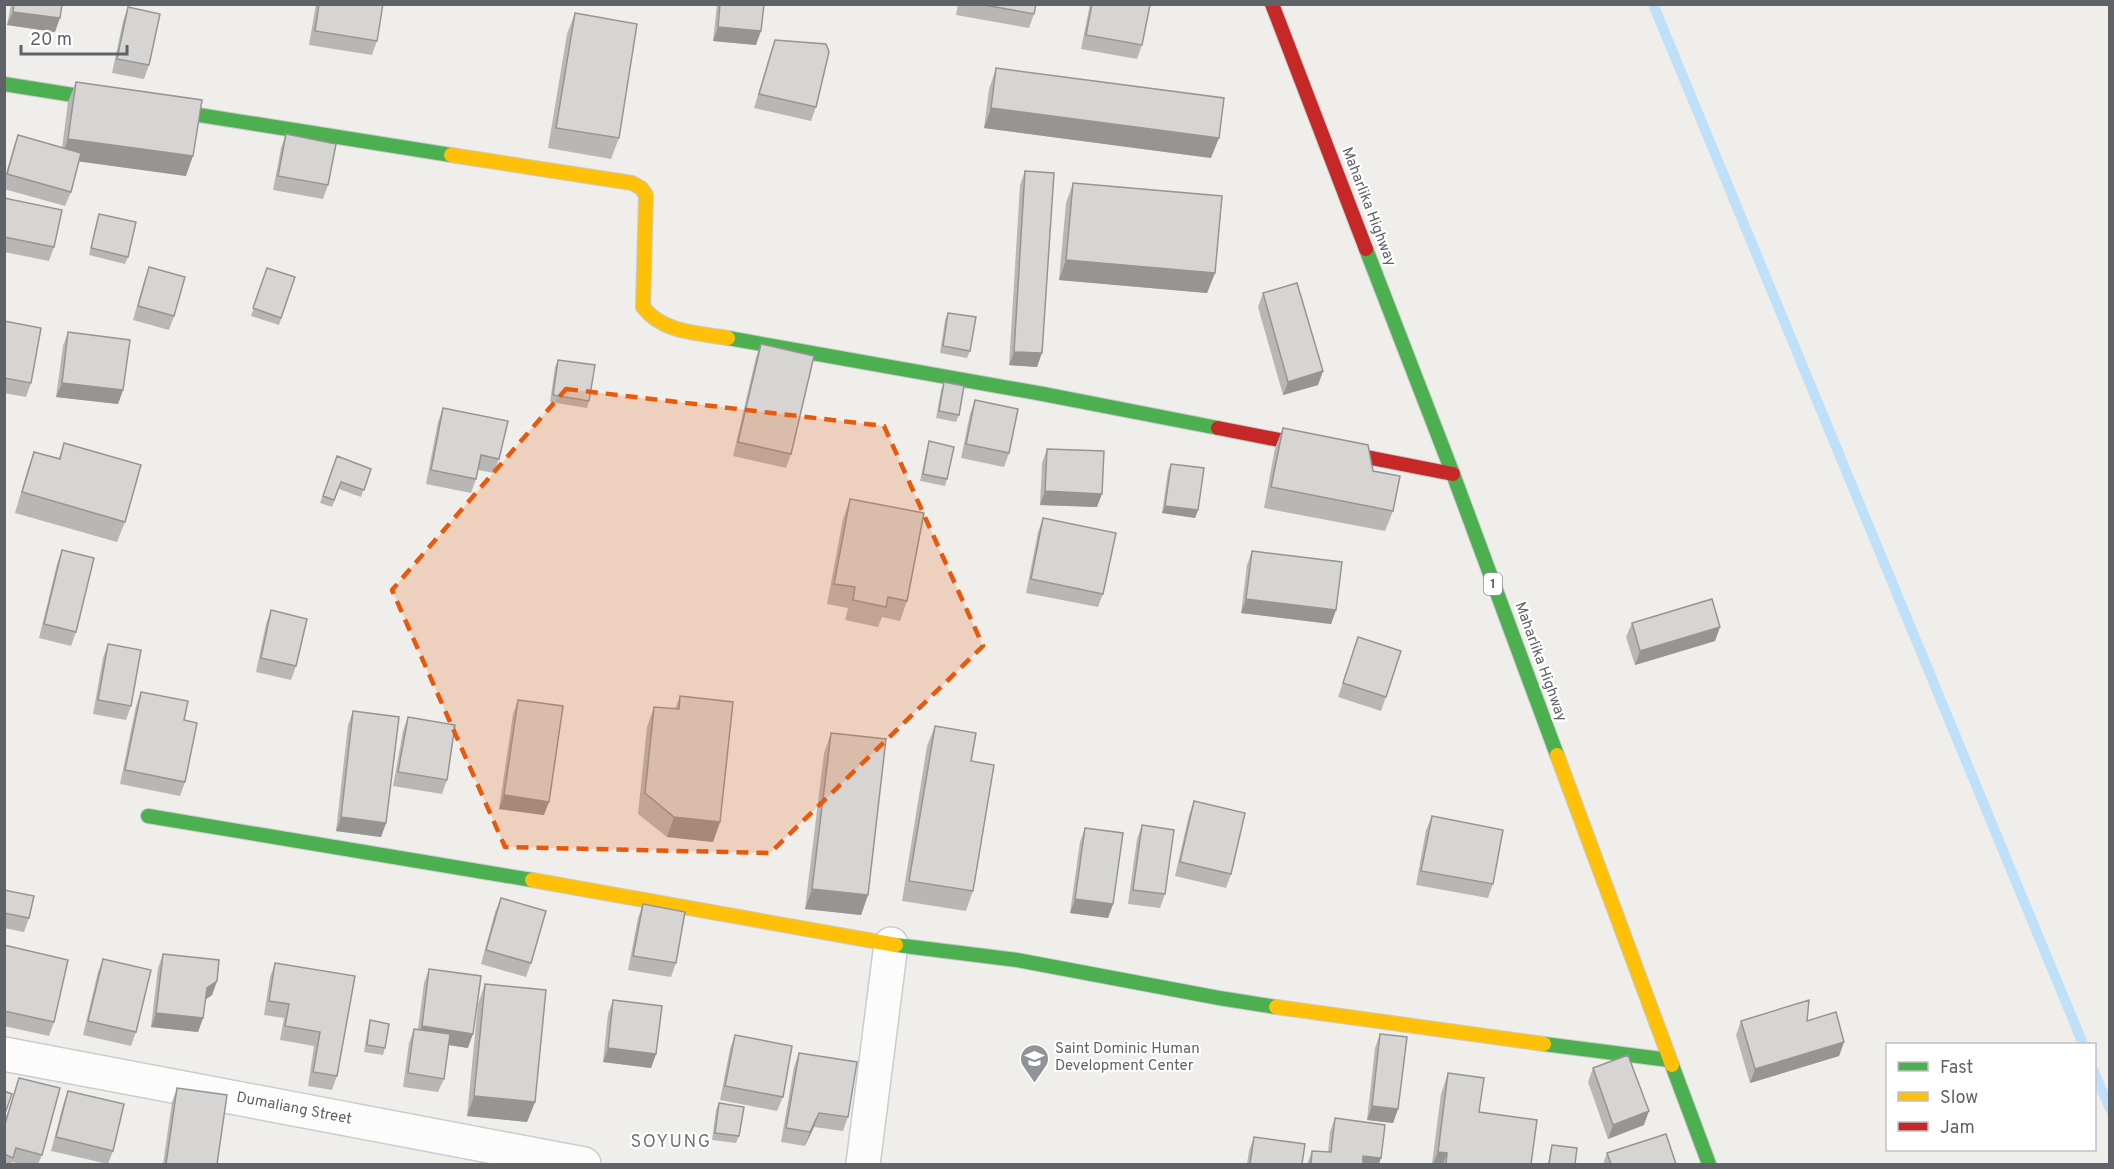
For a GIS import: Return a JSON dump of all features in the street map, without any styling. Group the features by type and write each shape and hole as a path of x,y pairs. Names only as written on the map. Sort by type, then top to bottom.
{"main road":[{"name":"Maharlika Highway","path":"1272,4 1453,474 1709,1164"},
{"path":"4,84 632,183 641,188 646,195 643,307 650,318 660,324 675,329 1043,394 1453,474"},
{"path":"148,816 534,880 891,944 1017,960 1219,998 1454,1033 1669,1060"}],"street":[{"path":"863,1164 891,944"},
{"name":"Dumaliang Street","path":"4,1054 585,1164"}],"highlighted area":[{"path":"566,389 884,426 983,646 770,853 505,847 392,590"}],"building":[{"path":"14,4 62,4 60,18 13,12"},
{"path":"319,4 383,4 377,41 315,31"},
{"path":"720,4 764,4 761,31 718,27"},
{"path":"979,4 1036,4 1034,14"},
{"path":"1092,4 1150,5 1142,45 1086,35"},
{"path":"128,7 160,14 149,65 117,59"},
{"path":"575,13 637,24 619,138 556,128"},
{"path":"775,40 826,44 829,52 816,107 759,94"},
{"path":"996,68 1224,98 1219,138 991,108"},
{"path":"76,82 202,100 193,156 68,139"},
{"path":"286,134 336,144 328,185 278,176"},
{"path":"18,135 81,153 71,192 7,174"},
{"path":"1025,171 1054,173 1042,353 1014,352"},
{"path":"1073,183 1222,196 1215,273 1066,260"},
{"path":"4,198 62,210 54,247 4,237"},
{"path":"99,214 136,222 128,257 91,248"},
{"path":"149,267 185,277 174,316 138,306"},
{"path":"267,268 295,277 281,318 253,308"},
{"path":"1297,283 1323,371 1288,382 1263,293"},
{"path":"948,313 976,317 970,351 943,346"},
{"path":"4,321 41,328 31,383 4,378"},
{"path":"68,332 130,340 123,390 62,383"},
{"path":"761,344 814,356 791,454 738,442"},
{"path":"558,360 595,365 589,401 553,395"},
{"path":"944,382 964,386 959,415 939,411"},
{"path":"975,400 1018,409 1009,453 966,444"},
{"path":"443,408 508,421 499,459 481,455 476,479 431,470"},
{"path":"1283,428 1368,445 1373,471 1400,476 1393,511 1271,487"},
{"path":"929,441 954,447 947,479 923,474"},
{"path":"64,443 141,465 125,522 22,492 34,452 60,459"},
{"path":"1047,449 1104,451 1102,494 1045,491"},
{"path":"337,456 371,469 364,490 341,482 334,500 323,496"},
{"path":"1171,464 1204,468 1198,510 1165,506"},
{"path":"850,499 924,513 907,601 888,597 886,607 853,600 855,587 834,584"},
{"path":"1043,518 1116,533 1103,594 1031,579"},
{"path":"62,550 94,558 76,632 44,624"},
{"path":"1252,551 1342,562 1336,610 1246,599"},
{"path":"1712,599 1720,627 1640,651 1632,623"},
{"path":"271,610 307,619 296,666 261,658"},
{"path":"1358,637 1401,651 1386,697 1343,683"},
{"path":"108,644 141,650 131,706 98,700"},
{"path":"141,692 188,701 184,720 197,723 185,782 125,770"},
{"path":"680,696 733,702 720,822 674,817 645,793 654,707 679,709"},
{"path":"518,700 563,706 549,802 504,795"},
{"path":"353,711 399,717 386,823 341,817"},
{"path":"408,717 455,725 447,780 398,772"},
{"path":"935,726 976,733 971,761 994,765 973,891 909,881"},
{"path":"831,733 886,739 868,895 812,889"},
{"path":"1194,801 1245,813 1231,874 1180,862"},
{"path":"1432,816 1503,830 1493,884 1421,871"},
{"path":"1142,825 1174,830 1165,894 1133,890"},
{"path":"1085,828 1123,833 1113,904 1075,899"},
{"path":"4,890 34,896 29,918 4,913"},
{"path":"501,898 546,911 531,963 486,950"},
{"path":"643,904 685,912 676,963 633,956"},
{"path":"4,945 68,960 54,1022 4,1011"},
{"path":"163,954 219,960 217,981 207,988 203,1018 156,1013"},
{"path":"103,959 151,970 136,1032 88,1021"},
{"path":"275,963 355,976 337,1076 313,1072 320,1032 285,1026 289,1004 269,1001"},
{"path":"429,969 481,976 473,1034 422,1026"},
{"path":"485,984 546,990 535,1102 474,1096"},
{"path":"613,1000 662,1006 656,1054 608,1048"},
{"path":"1809,1000 1807,1021 1836,1012 1844,1042 1755,1069 1741,1021"},
{"path":"370,1020 389,1024 385,1048 367,1045"},
{"path":"414,1029 450,1034 444,1079 408,1073"},
{"path":"1380,1034 1407,1037 1398,1109 1372,1106"},
{"path":"735,1035 792,1046 783,1097 725,1086"},
{"path":"799,1053 857,1062 848,1117 819,1113 810,1132 786,1128"},
{"path":"1628,1055 1649,1111 1613,1125 1593,1068"},
{"path":"1448,1073 1484,1078 1479,1112 1537,1120 1531,1164 1446,1164 1447,1153 1438,1152"},
{"path":"19,1078 60,1088 42,1155 16,1148 13,1158 4,1154 4,1127"},
{"path":"177,1088 227,1095 217,1164 166,1164"},
{"path":"4,1091 12,1094 4,1116"},
{"path":"68,1091 124,1104 113,1151 56,1137"},
{"path":"719,1103 744,1107 739,1136 715,1133"},
{"path":"1335,1118 1385,1125 1381,1158 1363,1156 1363,1164 1311,1164 1312,1151 1331,1152"},
{"path":"1666,1134 1676,1164 1611,1164 1607,1153"},
{"path":"1254,1137 1305,1144 1302,1164 1250,1164"},
{"path":"1552,1145 1577,1148 1575,1164 1549,1164"}],"waterway":[{"path":"1653,4 2083,1043"},
{"path":"2096,1077 2110,1109"}],"traffic: fast":[{"path":"4,84 451,155"},
{"path":"1366,249 1453,474 1557,755"},
{"path":"728,338 1043,394 1218,428"},
{"path":"148,816 532,880"},
{"path":"896,945 1017,960 1276,1007"},
{"path":"1544,1044 1669,1060"},
{"path":"1672,1065 1709,1164"}],"traffic: slow":[{"path":"451,155 632,183 641,188 646,195 643,307 651,316 671,327 728,338"},
{"path":"1557,755 1672,1065"},
{"path":"532,880 896,945"},
{"path":"1276,1007 1544,1044"}],"traffic: jam":[{"path":"1272,4 1366,249"},
{"path":"1218,428 1453,474"}],"place":[{"name":"Saint Dominic Human Development Center","path":"1034,1084"}],"district":[{"name":"SOYUNG","path":"671,1142"}]}
